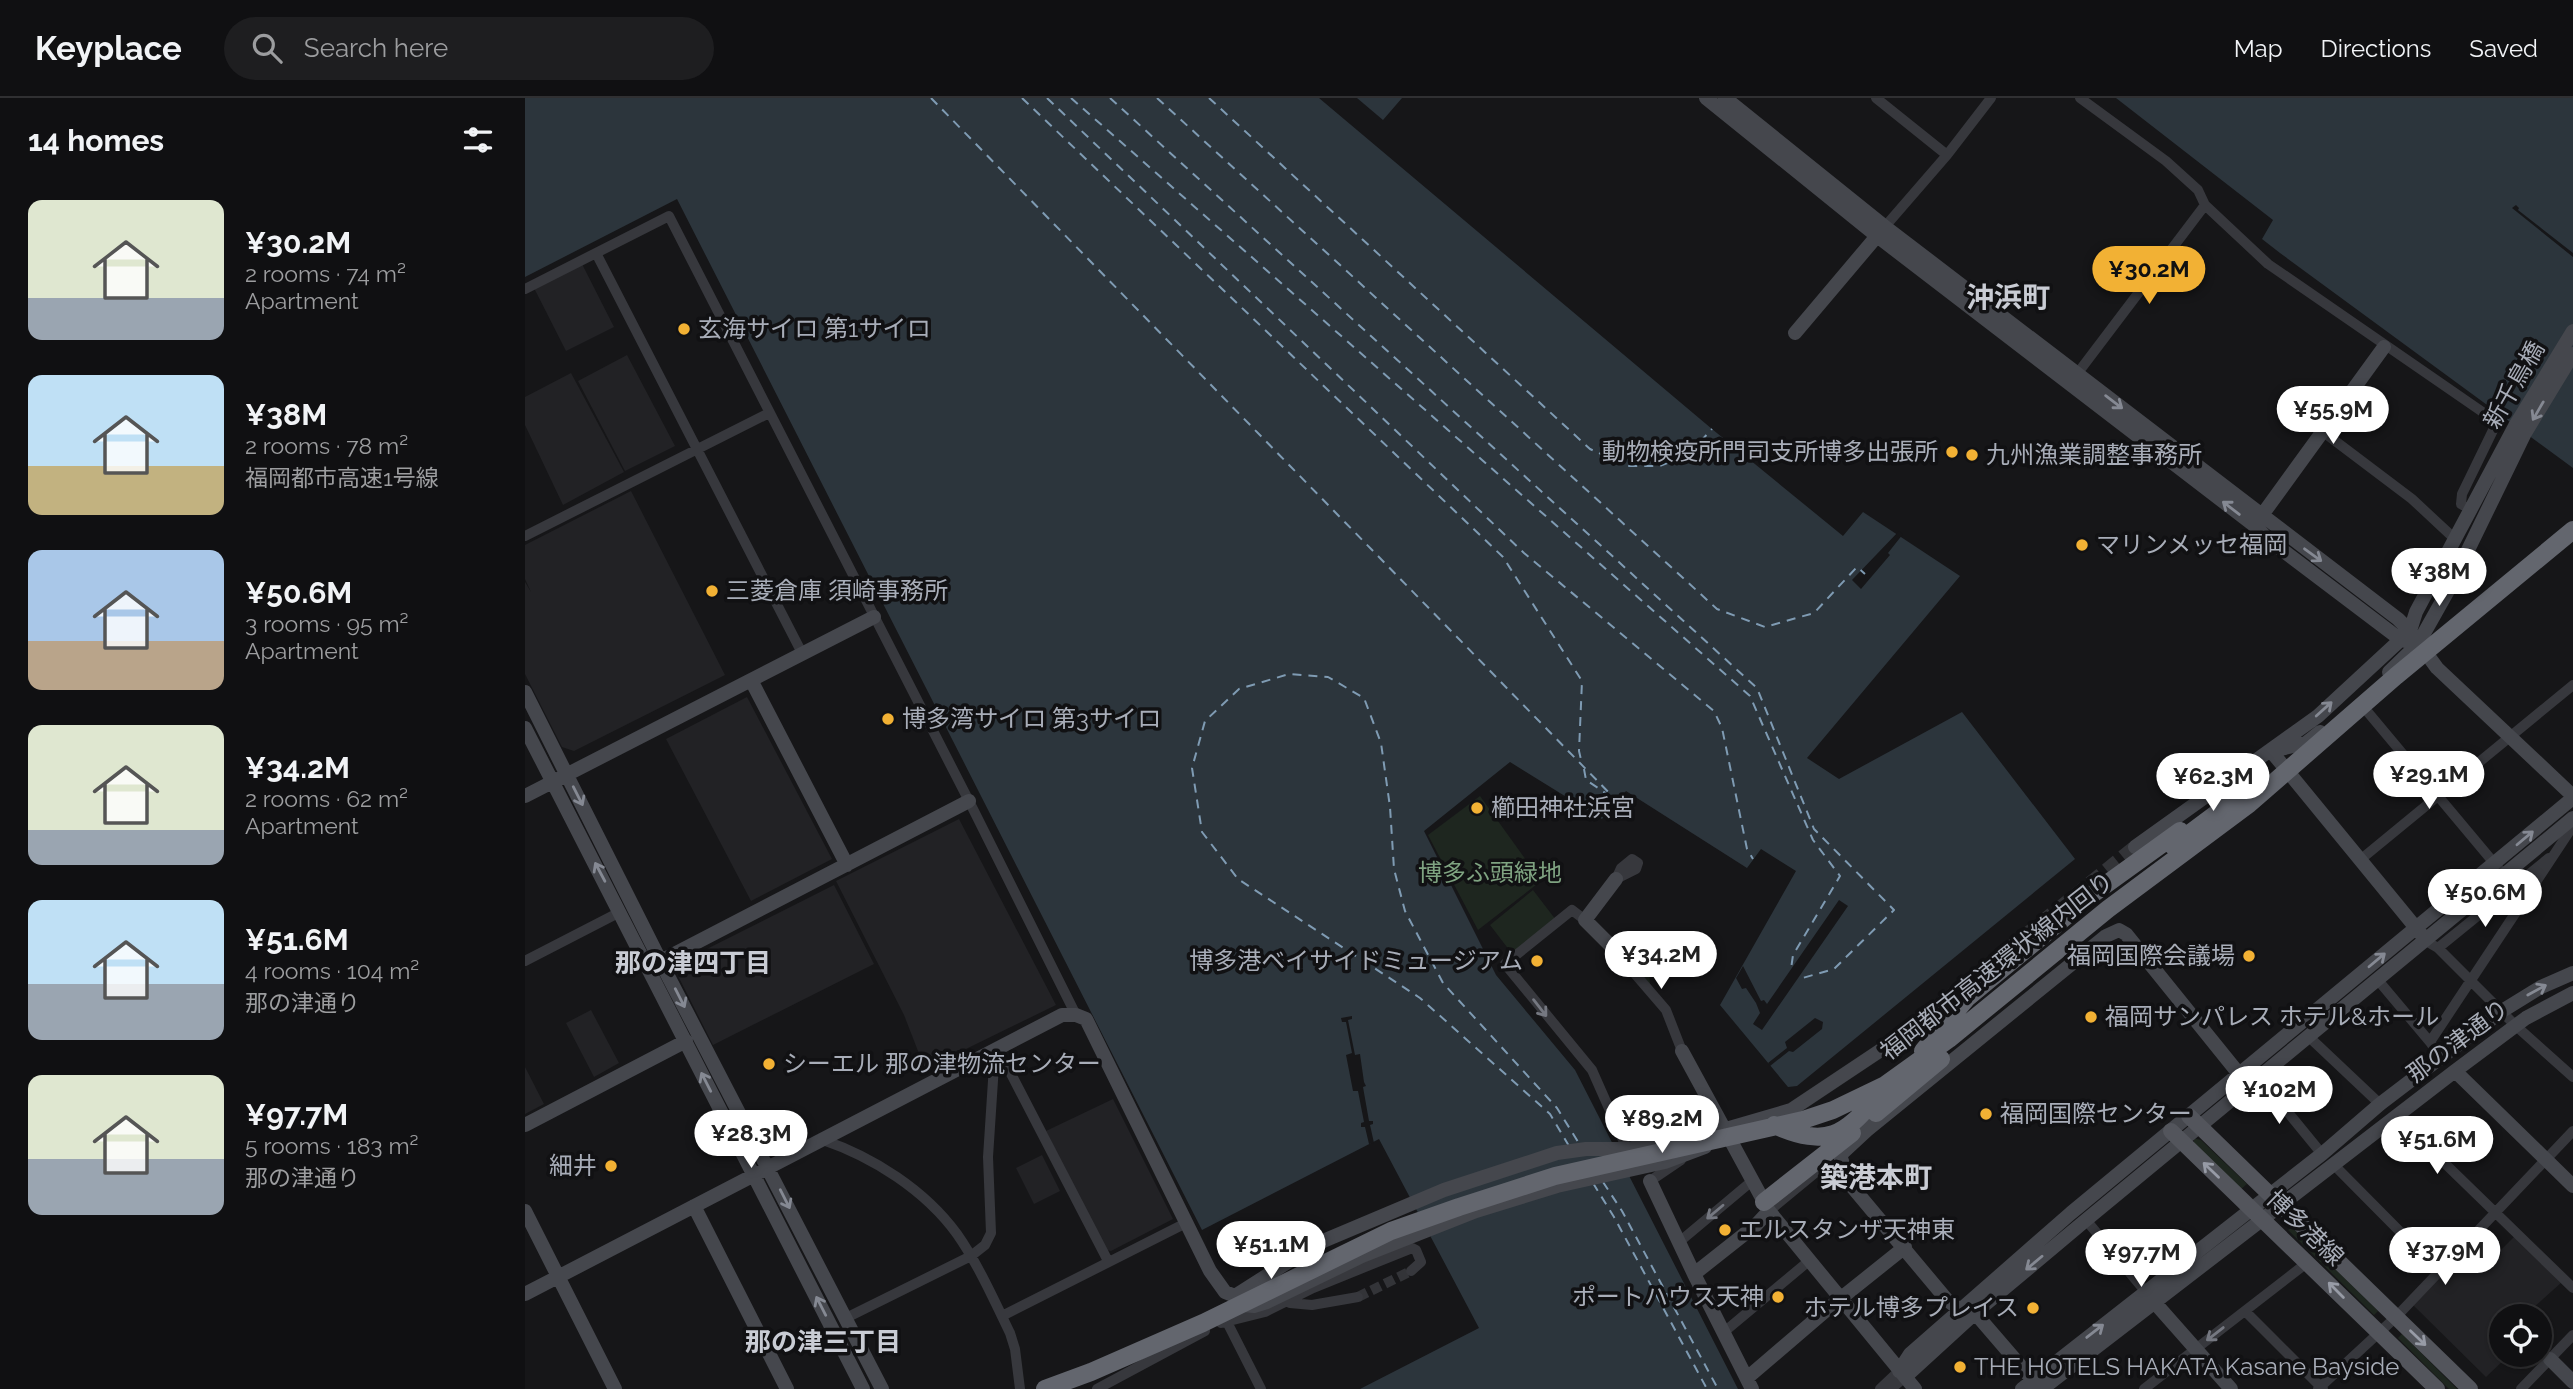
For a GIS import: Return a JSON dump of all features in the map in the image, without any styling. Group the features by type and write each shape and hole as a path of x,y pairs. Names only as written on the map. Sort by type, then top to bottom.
{"highway":[{"name":"福岡都市高速環状線内回り","path":"1045,1389 1091,1372 1169,1337 1391,1231 1555,1176 1803,1120 1833,1110 1885,1086 1949,1039 2108,909 2249,804 2396,676 2573,529"},
{"path":"1038,1389 1111,1359 1221,1301 1387,1221 1519,1175 1800,1109 1857,1087 1879,1075 1942,1030 2100,900 2292,756 2391,671 2573,529"},
{"path":"2391,671 2573,541"},
{"path":"2459,626 2573,541"},
{"path":"1727,1132 1751,1124 1774,1125 1819,1139 1838,1133 1856,1121 1925,1049 1967,998 2015,958 2132,864 2292,756"},
{"path":"1766,1206 2104,924 2199,850 2249,804"},
{"path":"1727,1132 1773,1132 1806,1147 1820,1148 1830,1147 1860,1127"},
{"path":"1066,1389 1163,1342 1221,1301"},
{"path":"1066,1389 1121,1365 1169,1337"}],"main road":[{"name":"博多港線","path":"2195,1121 2470,1389"},
{"name":"博多港線","path":"2176,1136 2437,1389"}],"street":[{"path":"1706,98 2258,520 2269,540 2418,644 2437,668 2573,797 2239,1074 2195,1121"},
{"path":"1724,98 1881,231"},
{"path":"1876,98 1947,155"},
{"path":"1795,333 1947,155 1991,98"},
{"path":"2080,98 2165,161 2198,190 2205,205 2267,264 2384,347 2497,422 2462,494 2461,504 2472,510"},
{"path":"2073,379 2205,205"},
{"path":"525,289 669,216 1076,1015"},
{"path":"596,253 802,653"},
{"name":"新千鳥橋","path":"2501,466 2549,367 2573,331"},
{"path":"2258,520 2384,347"},
{"name":"新千鳥橋","path":"2501,466 2573,354"},
{"path":"525,536 769,413"},
{"path":"2322,431 2412,499 2456,540"},
{"path":"2135,847 2318,716 2405,636 2472,510 2501,466"},
{"path":"2271,751 2306,743 2358,701 2418,644 2456,575 2501,466"},
{"path":"525,796 874,617"},
{"path":"751,680 846,865"},
{"path":"2360,860 2573,685"},
{"path":"525,692 567,774 654,964 686,1041 863,1389"},
{"path":"2358,701 2525,900"},
{"path":"525,728 620,912 654,964 769,1167 882,1389"},
{"path":"2271,751 2416,928 2516,1026 2573,1077"},
{"path":"654,964 969,801"},
{"path":"1891,1389 1902,1374 1910,1354 1959,1309 2195,1121 2259,1077 2378,979 2432,944 2509,881 2573,818"},
{"path":"2430,1042 2573,825"},
{"path":"2509,881 2555,853"},
{"path":"1585,920 1616,879"},
{"path":"1621,1149 1616,1125 1592,1070 1505,964 1572,910 1611,946 1666,1010 1682,1051 1766,1206 1915,1389"},
{"path":"525,961 620,912"},
{"path":"1849,1183 1840,1155 2106,936 2119,930 2126,934 2239,1074"},
{"name":"那の津通り","path":"2034,1387 2275,1200 2322,1154 2380,1104 2502,1011 2541,987 2573,972"},
{"path":"2378,979 2441,1058"},
{"name":"那の津通り","path":"2275,1200 2334,1165 2516,1026 2573,993"},
{"path":"1905,1247 1841,1298 1750,1384 1693,1274 1650,1181 1727,1132 1791,1110 1890,1044 1943,1002"},
{"path":"525,1294 1062,1015 1076,1015 1086,1019 1178,1202 1194,1241 1217,1283 1225,1292 1235,1296 1317,1244 1413,1202 1556,1153 1586,1149 1621,1149 1727,1132"},
{"path":"2308,1036 2380,1104"},
{"path":"525,1125 686,1041"},
{"path":"846,1318 971,1256 985,1245 991,1233 988,1157 995,1050"},
{"path":"995,1050 1008,1068 1108,1261"},
{"path":"2455,1071 2573,1186"},
{"path":"2259,1077 2322,1154"},
{"path":"2396,1116 2573,1288"},
{"path":"2245,1311 2321,1388 2380,1333 2497,1214 2573,1131"},
{"path":"1880,1389 1902,1374 2086,1220 2176,1136"},
{"path":"823,1140 877,1164 937,1210 957,1234 1002,1316 1015,1349 1020,1389"},
{"path":"1194,1241 1199,1258 1218,1290 1231,1303 1254,1306 1267,1303 1362,1256 1476,1211 1557,1186 1690,1154"},
{"path":"2334,1165 2439,1271"},
{"path":"1693,1274 1756,1225 1766,1206 1820,1169 1834,1170 1849,1183 1905,1247 1947,1300 1959,1309"},
{"path":"1678,1242 1752,1181"},
{"path":"694,1206 786,1389"},
{"path":"525,1211 615,1389"},
{"path":"2086,1220 2149,1297 2231,1389"},
{"path":"1002,1316 1186,1223"},
{"path":"1097,1389 1226,1320 1265,1312 1313,1288 1412,1248 1416,1250 1421,1262 1411,1271"},
{"path":"1724,1332 1810,1260"},
{"path":"2144,1389 2308,1262"},
{"path":"1287,1303 1312,1305 1359,1297"},
{"path":"1975,1313 2034,1387"},
{"path":"1226,1320 1261,1389"},
{"path":"2552,1357 2573,1335"},
{"path":"2552,1361 2573,1382"},
{"path":"2521,1389 2542,1367"}],"shaded area":[{"path":"525,98 1319,98 1843,536 1863,512 1960,576 1807,758 1839,779 1962,712 2075,859 1797,1086 1788,1087 1720,1005 1796,871 1761,849 1747,868 1626,791 1602,819 1510,762 1424,831 1496,975 1575,1070 1738,1389 1360,1389 1479,1328 1379,1139 1202,1230 677,199 525,277"},
{"path":"1357,98 1402,98 1383,120"},
{"path":"2116,98 2573,98 2573,253 2518,210 2516,205 2512,208 2573,257 2573,468 2262,239 2273,220"},
{"path":"582,264 614,327 566,351 534,288"},
{"path":"627,355 675,446 625,471 578,381"},
{"path":"571,373 624,472 563,505 525,425 525,397"},
{"path":"631,491 725,675 574,751 562,747 525,674 525,582 531,592 525,579 525,545"},
{"path":"747,697 832,859 751,901 666,739"},
{"path":"959,819 1056,1005 925,1069 904,1015 836,881"},
{"path":"834,885 874,964 713,1045 673,966"},
{"path":"591,1010 619,1063 594,1077 566,1023"},
{"path":"525,1067 544,1104 525,1114"},
{"path":"1113,1099 1173,1219 1111,1251 1106,1250 1046,1131"},
{"path":"1042,1155 1060,1191 1034,1204 1016,1168"},
{"path":"2516,1235 2562,1282 2537,1304 2489,1304 2489,1367 2496,1367 2486,1377 2413,1305 2473,1243 2493,1263 2501,1255 2499,1252"}],"green space":[{"name":"博多ふ頭緑地","path":"1480,796 1541,881 1478,930 1428,835"},
{"path":"1533,890 1556,920 1513,955 1490,925"},
{"path":"1620,949 1632,949 1640,954 1648,970 1650,986"},
{"path":"2194,1138 2201,1140 2247,1184 2240,1190 2194,1143"},
{"path":"2292,1227 2378,1311 2374,1315 2288,1230"},
{"path":"2402,1334 2457,1389 2449,1389 2398,1338"}],"pier":[{"path":"1899,531 1903,534 1888,553 1890,555 1861,589 1852,580"},
{"path":"1839,900 1848,906 1762,1030 1753,1024 1760,1013 1756,1003 1746,988 1742,989 1736,978 1743,966 1761,1001 1764,1000 1767,1004"},
{"path":"1352,1016 1352,1019 1348,1020 1355,1055 1360,1054 1369,1121 1373,1121 1370,1125 1374,1143 1369,1144 1365,1127 1361,1127 1364,1122 1358,1091 1353,1091 1346,1055 1352,1053 1346,1022 1342,1022 1341,1018"},
{"path":"1815,1018 1823,1022 1822,1029 1770,1066 1768,1063 1787,1048 1785,1042"}],"ferry route":[{"path":"931,98 1618,802"},
{"path":"1022,98 1503,557 1582,681 1579,751 1582,764"},
{"path":"1047,98 1524,553 1714,711 1722,728 1747,849 1753,859"},
{"path":"1071,98 1750,696 1813,840 1840,876 1793,955 1791,969"},
{"path":"1110,98 1757,688 1814,829 1894,910 1834,969 1799,979"},
{"path":"1157,98 1717,609 1765,627 1814,613 1857,567 1865,574"},
{"path":"1209,98 1590,449 1627,466 1660,466 1688,455 1712,429"},
{"path":"1569,1146 1550,1114 1420,998 1238,879 1202,832 1192,768 1205,721 1239,689 1289,674 1328,677 1364,698 1381,743 1390,807 1394,869 1405,911 1443,983 1557,1108 1580,1145"},
{"path":"1584,769 1586,780 1613,798"},
{"path":"1603,1182 1622,1211 1718,1389"},
{"path":"1593,1183 1707,1389"}],"tunnel":[{"path":"1943,1002 2135,847"},
{"path":"1358,1297 1411,1271"}],"place":[{"name":"玄海サイロ 第1サイロ","path":"684,329"},
{"name":"動物検疫所門司支所博多出張所","path":"1952,452"},
{"name":"九州漁業調整事務所","path":"1972,455"},
{"name":"マリンメッセ福岡","path":"2082,545"},
{"name":"三菱倉庫 須崎事務所","path":"712,591"},
{"name":"博多湾サイロ 第3サイロ","path":"888,719"},
{"name":"櫛田神社浜宮","path":"1477,808"},
{"name":"福岡国際会議場","path":"2249,956"},
{"name":"博多港ベイサイドミュージアム","path":"1537,961"},
{"name":"福岡サンパレス ホテル&ホール","path":"2091,1017"},
{"name":"シーエル 那の津物流センター","path":"769,1064"},
{"name":"福岡国際センター","path":"1986,1114"},
{"name":"細井","path":"611,1166"},
{"name":"エルスタンザ天神東","path":"1725,1230"},
{"name":"ポートハウス天神","path":"1778,1297"},
{"name":"ホテル博多プレイス","path":"2033,1308"},
{"name":"THE HOTELS HAKATA Kasane Bayside","path":"1960,1367"}],"district":[{"name":"沖浜町","path":"2008,297"},
{"name":"那の津四丁目","path":"693,963"},
{"name":"築港本町","path":"1876,1177"},
{"name":"那の津三丁目","path":"823,1342"}]}
